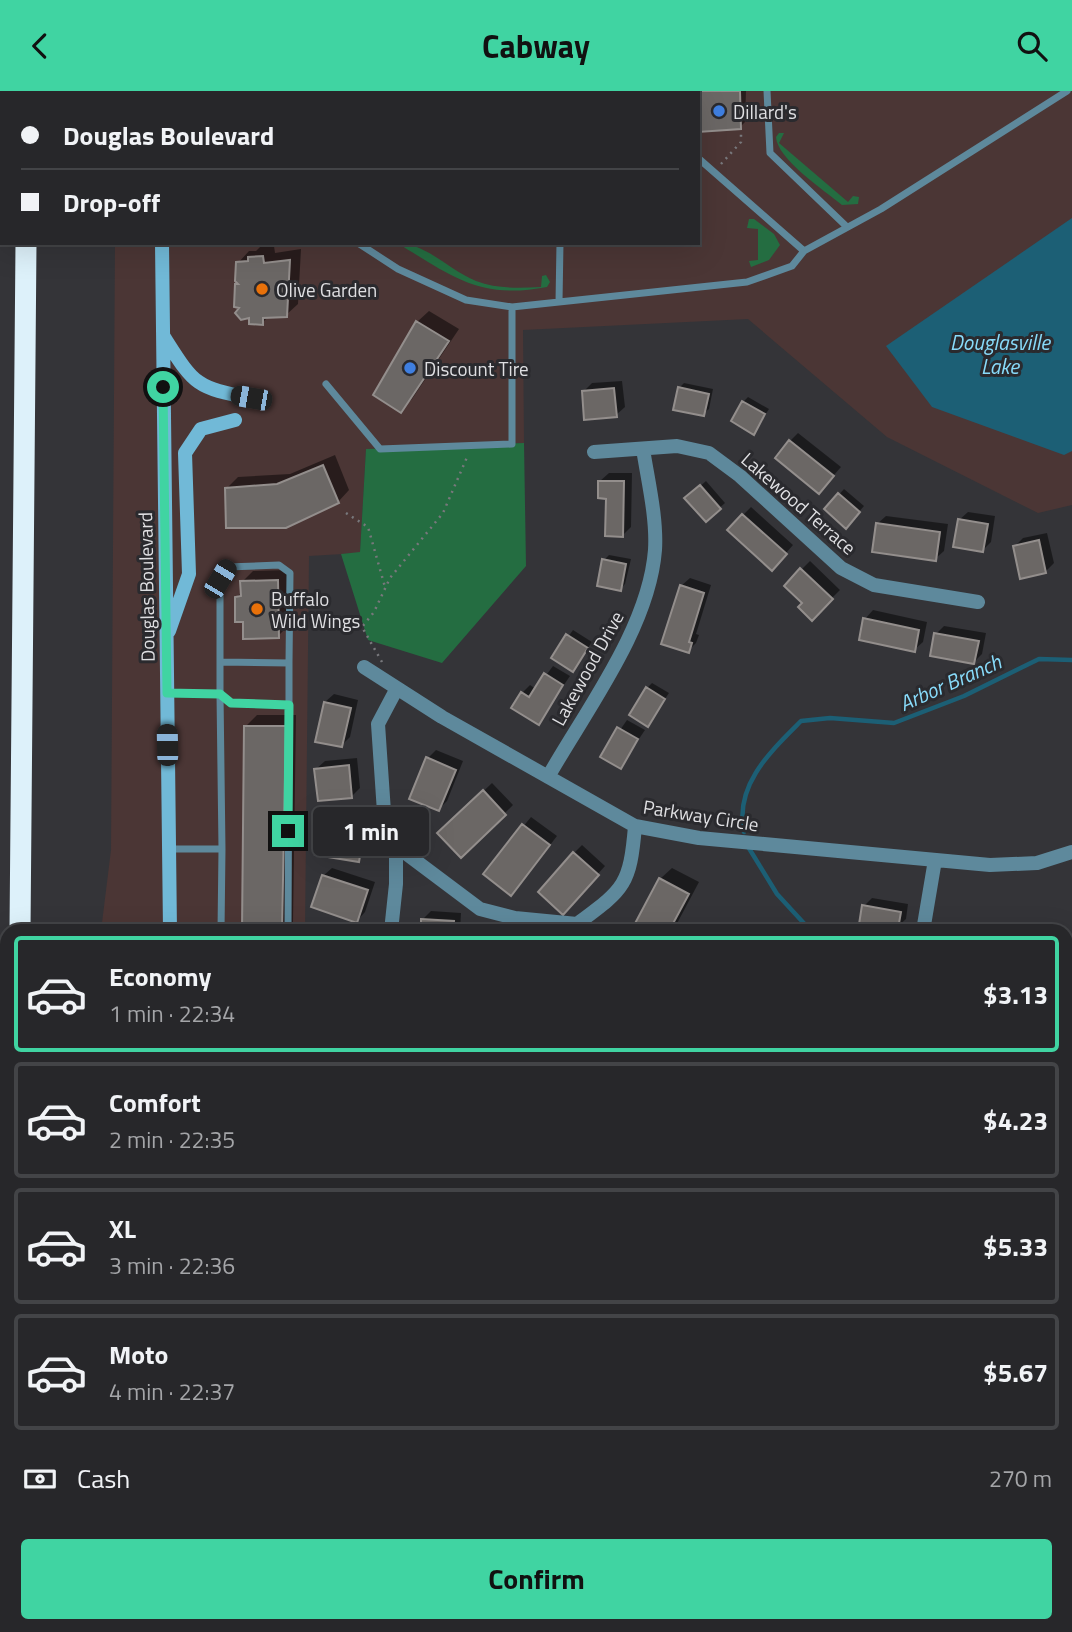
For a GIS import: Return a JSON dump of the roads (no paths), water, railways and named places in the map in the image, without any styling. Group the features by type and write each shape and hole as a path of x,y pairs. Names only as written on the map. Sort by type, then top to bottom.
{"highway":[{"path":"20,924 26,245"}],"main road":[{"name":"Douglas Boulevard","path":"162,245 170,924"},
{"path":"163,336 189,376 209,391 251,398"},
{"path":"166,639 189,574 185,453 201,429 235,420"}],"street":[{"name":"Lakewood Terrace","path":"594,452 677,446 709,453 740,476 841,568 874,585 978,603"},
{"name":"Lakewood Drive","path":"548,776 626,643 643,604 655,550 643,449"},
{"name":"Parkway Circle","path":"364,667 391,686 635,826 699,838 990,865 1037,863 1072,852"},
{"path":"391,686 378,724 384,812 396,846 392,924"},
{"path":"584,924 622,887 632,866 635,826"},
{"path":"396,846 480,909 553,924"},
{"path":"924,924 935,860"}],"lane":[{"path":"766,91 770,153 846,226"},
{"path":"361,245 398,269 466,300 512,307 747,282 792,266 804,251 881,209 1067,91"},
{"path":"700,161 804,251"},
{"path":"559,302 561,245"},
{"path":"326,384 380,449 512,444 512,307"},
{"path":"221,924 220,579 227,567 279,565 290,573 288,924"},
{"path":"220,662 289,663"},
{"path":"167,693 220,694 231,703 289,705"},
{"path":"169,849 222,849"}],"water":[{"name":"Douglasville Lake","path":"1072,218 1072,451 1064,455 932,407 886,346"}],"waterway":[{"name":"Arbor Branch","path":"744,832 742,815 750,784 767,757 801,721 830,718 894,723 964,696 1039,659 1072,660"},
{"name":"Arbor Branch","path":"747,845 777,894 805,924"}],"place":[{"name":"Dillard's","path":"719,111"},
{"name":"Olive Garden","path":"262,289"},
{"name":"Discount Tire","path":"410,368"},
{"name":"Buffalo Wild Wings","path":"257,609"}]}
